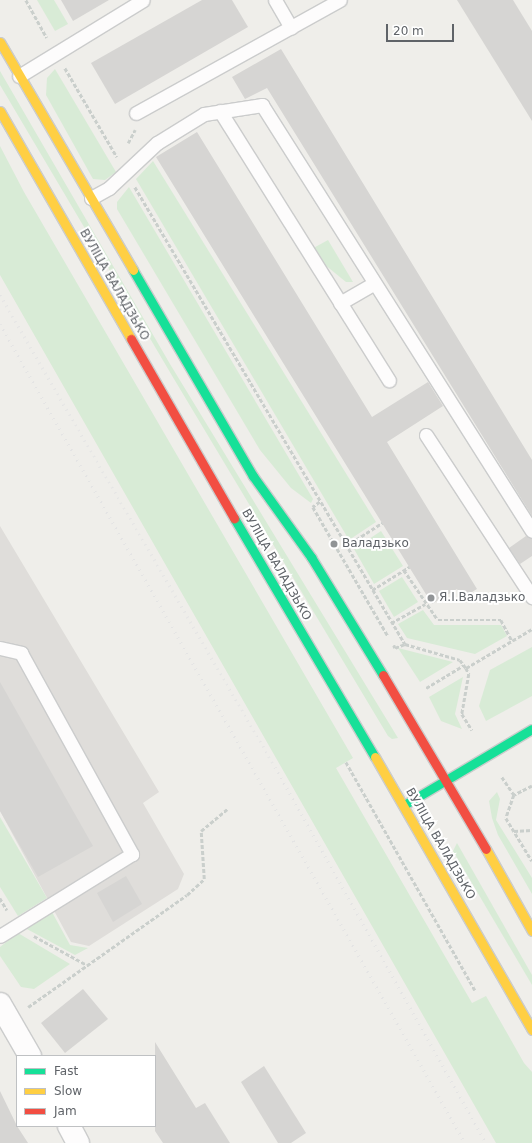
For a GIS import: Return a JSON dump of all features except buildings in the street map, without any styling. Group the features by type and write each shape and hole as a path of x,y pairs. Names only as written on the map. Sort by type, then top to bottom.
{"main road":[{"name":"ВУЛІЦА ВАЛАДЗЬКО","path":"0,42 253,476 311,556 447,779 532,931"},
{"name":"ВУЛІЦА ВАЛАДЗЬКО","path":"0,111 288,612 404,805 532,1030"},
{"path":"404,805 532,729"}],"street":[{"path":"5,1012 29,1055"},
{"path":"70,1127 78,1143"}],"lane":[{"path":"19,76 143,0"},
{"path":"275,0 291,28"},
{"path":"136,113 340,0"},
{"path":"91,198 127,172 157,143 204,114 262,105 532,531"},
{"path":"220,111 389,380"},
{"path":"340,303 374,283"},
{"path":"426,435 532,597"},
{"path":"0,648 21,653 132,854 0,936"}],"path":[{"path":"26,0 404,644"},
{"path":"126,146 135,134 136,113"},
{"path":"118,158 122,152"},
{"path":"320,502 313,507 395,648 404,644 460,660 464,665 470,674 462,714 472,730"},
{"path":"346,546 382,523"},
{"path":"372,590 409,567"},
{"path":"404,570 425,604 438,620 501,620 512,641"},
{"path":"392,623 425,604"},
{"path":"466,668 532,629"},
{"path":"426,688 464,665"},
{"path":"346,762 475,990"},
{"path":"502,777 514,795"},
{"path":"532,786 514,795 506,818 532,861"},
{"path":"5,1012 87,965 187,895 204,879 201,831 227,809"},
{"path":"514,831 532,830"},
{"path":"0,898 16,925 87,965"}],"shaded area":[{"path":"0,526 159,792 143,803 184,874 178,889 89,946 71,942 0,811"}],"green space":[{"path":"37,0 54,0 68,24 55,31"},
{"path":"55,69 116,172 105,180 93,179 46,95 47,78"},
{"path":"0,71 170,364 398,738 392,739 388,736 174,379 0,85"},
{"path":"0,146 24,192 353,758 336,768 472,1003 486,996 524,1063 532,1072 532,1143 496,1143 0,275"},
{"path":"153,161 376,522 349,540 136,179"},
{"path":"129,187 313,499 311,503 291,488 260,450 117,209 117,202"},
{"path":"328,240 353,282 346,282 308,251"},
{"path":"381,531 403,566 374,584 354,549"},
{"path":"402,577 418,602 394,617 379,591"},
{"path":"423,610 434,625 501,625 507,636 475,654 407,638 398,624"},
{"path":"532,647 532,696 486,721 479,706 490,670"},
{"path":"398,648 453,662 420,682"},
{"path":"463,677 455,714 462,729 441,721 429,697"},
{"path":"497,792 500,799 496,820 532,878 532,894 498,835 492,818 489,801"},
{"path":"0,817 47,898 18,916 0,887"},
{"path":"457,843 532,975 532,985 453,851"},
{"path":"52,912 70,945 88,948 75,955 25,928"},
{"path":"18,933 70,964 34,989 21,987 0,956 0,947"}],"railway":[{"path":"0,295 275,767 486,1143"},
{"path":"0,324 465,1143"}],"traffic: fast":[{"path":"133,270 253,476 311,557 383,675"},
{"path":"234,518 375,757"},
{"path":"404,805 532,729"}],"traffic: slow":[{"path":"0,42 133,270"},
{"path":"0,111 131,339"},
{"path":"375,757 532,1030"},
{"path":"486,849 532,931"}],"traffic: jam":[{"path":"131,339 234,518"},
{"path":"383,675 486,849"}],"place":[{"name":"Валадзько","path":"334,544"},
{"name":"Я.І.Валадзько","path":"431,598"}]}
